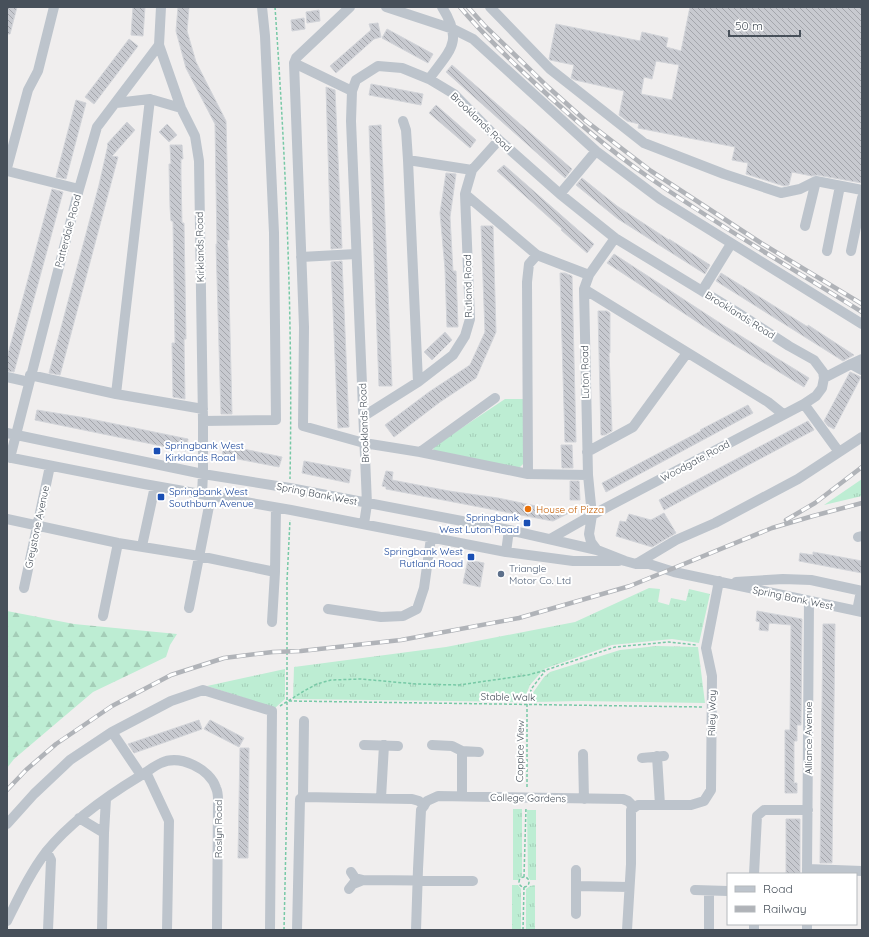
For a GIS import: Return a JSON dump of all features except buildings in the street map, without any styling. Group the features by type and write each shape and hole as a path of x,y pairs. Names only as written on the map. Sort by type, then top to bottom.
{"street":[{"path":"54,7 38,71 28,90 7,169 79,189"},
{"name":"Kirklands Road","path":"161,7 159,45 181,108 195,136 198,161 203,474 206,495 199,556 189,608"},
{"path":"203,421 276,420 274,233 266,58 262,7"},
{"path":"350,7 296,58 294,63 304,327 303,426 364,443 420,452 528,474 588,475"},
{"path":"386,7 453,30 473,39 596,151 660,199 862,324"},
{"path":"429,79 450,51 454,37 449,18 442,7"},
{"path":"490,7 550,69 644,143 724,174 781,193 800,189 816,181 862,190"},
{"name":"Patterdale Road","path":"8,457 11,434 29,379 79,189 97,127 159,45"},
{"path":"294,63 352,92"},
{"name":"Brooklands Road","path":"364,524 367,504 351,121 352,92 356,80 378,66 402,68 429,79 454,94 499,140 560,194 615,238 814,360 824,375"},
{"path":"116,103 150,99 181,108"},
{"path":"116,394 150,99"},
{"path":"403,121 406,130 408,160 418,382"},
{"name":"Rutland Road","path":"364,416 418,382 453,355 465,336 470,319 465,194 472,170 499,140"},
{"path":"560,194 596,151"},
{"path":"408,160 472,170"},
{"path":"805,226 816,181"},
{"path":"827,251 840,186"},
{"path":"465,194 537,255 589,275"},
{"path":"851,251 862,198"},
{"name":"Luton Road","path":"597,550 591,542 589,534 592,515 587,452 584,289 589,275 615,238"},
{"path":"702,291 731,244"},
{"path":"301,256 356,254"},
{"path":"528,474 526,282 529,264 537,255"},
{"path":"584,289 768,402 783,414"},
{"path":"587,452 633,427 687,352"},
{"path":"824,375 862,359"},
{"path":"851,364 862,370"},
{"name":"Woodgate Road","path":"550,539 592,515 804,404 816,396 822,388 824,375"},
{"path":"7,378 29,379 203,409"},
{"path":"420,452 495,398"},
{"path":"804,404 839,452"},
{"name":"Spring Bank West","path":"11,434 203,474 290,488 367,504 509,530 597,550 636,564 649,564 674,572 859,612"},
{"path":"636,564 676,540 715,523 798,479 862,437"},
{"name":"Spring Bank West","path":"8,457 506,552 573,561 625,561"},
{"name":"Greystone Avenue","path":"24,588 50,466"},
{"path":"142,546 155,486"},
{"path":"272,622 275,572 276,508"},
{"path":"7,519 118,543 199,556 275,572"},
{"path":"506,552 509,530"},
{"path":"328,609 381,617 403,616 417,609 424,588 431,538"},
{"path":"103,616 118,543"},
{"name":"Spring Bank West","path":"721,582 783,579 810,580 862,591"},
{"name":"Riley Way","path":"634,807 638,805 691,805 704,800 711,790 712,676 706,646 721,582"},
{"path":"859,612 862,591"},
{"name":"Alliance Avenue","path":"807,871 809,601"},
{"path":"7,824 34,794 70,760 112,732 171,701 202,690 272,711 270,930"},
{"path":"297,930 300,799 303,797 304,721"},
{"path":"112,732 144,774 169,821 167,930"},
{"path":"364,745 398,746"},
{"path":"432,745 452,746 462,751 479,752"},
{"path":"381,798 384,746"},
{"path":"462,751 462,796"},
{"path":"583,754 584,799"},
{"path":"642,758 660,756 660,805"},
{"name":"Roslyn Road","path":"7,921 26,884 47,852 79,818 162,762 177,760 192,764 207,774 216,787 218,800 217,930"},
{"name":"College Gardens","path":"424,806 427,801 438,796 462,796 623,799 628,801 634,807"},
{"path":"303,797 412,799 419,801 424,806 421,810 416,930"},
{"path":"102,930 106,799"},
{"path":"627,930 631,864 631,810 634,807"},
{"path":"754,873 757,816 764,810 808,810"},
{"path":"79,818 104,833"},
{"path":"47,852 51,860 48,930"},
{"path":"576,870 576,914"},
{"path":"807,871 862,871"},
{"path":"351,872 355,878 363,880 473,881"},
{"path":"349,889 354,884 363,880"},
{"path":"576,886 630,887"},
{"path":"695,890 727,891"},
{"path":"709,930 710,891"}],"path":[{"path":"275,7 288,226 292,410 290,488"},
{"path":"266,58 272,62 279,62"},
{"path":"284,930 287,795 288,581 291,510"},
{"path":"272,711 317,684 342,679 361,678 416,684 459,685 501,679 546,670 615,647 669,642 706,646"},
{"name":"Coppice View","path":"524,877 527,704 528,695 546,670"},
{"name":"Stable Walk","path":"287,701 712,707"},
{"path":"524,877 528,879 529,883 528,886 524,887 519,883 521,878 524,877"},
{"path":"523,930 524,887"}],"green space":[{"path":"505,399 524,399 524,463 519,468 434,452 433,447"},
{"path":"862,479 862,496 824,505"},
{"path":"649,588 660,589 658,602 669,605 671,598 686,601 689,589 710,594 699,643 672,639 612,645 544,669 530,685 523,702 293,699 294,667 446,647 575,622"},
{"path":"7,611 74,624 177,634 170,645 166,657 93,692 14,759 7,768"},
{"path":"657,646 698,647 705,703 580,701 533,702 530,697 544,677 550,672 620,650"},
{"path":"285,669 285,699 275,708 207,686"},
{"path":"513,809 522,809 522,876 519,880 513,880"},
{"path":"527,810 536,810 536,880 530,880 528,876"},
{"path":"512,885 518,885 521,889 521,930 512,930"},
{"path":"535,885 535,930 526,930 526,889"}],"railway":[{"path":"460,7 490,40 538,86 583,127 615,152 700,212 862,312"},
{"path":"468,7 484,25 548,87 586,121 651,171 761,243 862,304"},
{"path":"786,520 815,503 862,467"},
{"path":"7,790 26,770 56,744 112,706 171,675 224,658 401,640 519,618 630,586 772,528 862,503"}],"place":[{"name":"Springbank West Kirklands Road","path":"157,451"},
{"name":"Springbank West Southburn Avenue","path":"161,497"},
{"name":"House of Pizza","path":"528,509"},
{"name":"Springbank West Luton Road","path":"527,523"},
{"name":"Springbank West Rutland Road","path":"471,557"},
{"name":"Triangle Motor Co. Ltd","path":"501,574"}]}
